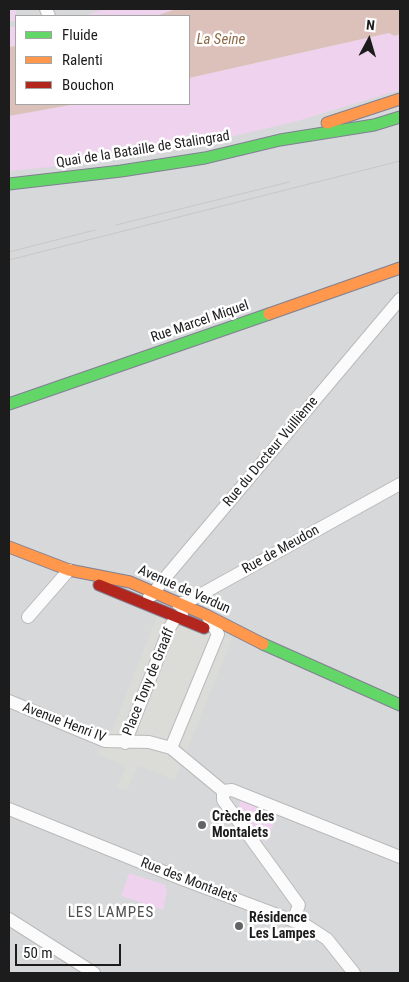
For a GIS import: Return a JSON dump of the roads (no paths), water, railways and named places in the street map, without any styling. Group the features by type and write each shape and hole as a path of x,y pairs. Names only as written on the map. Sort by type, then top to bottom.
{"main road":[{"name":"Quai de la Bataille de Stalingrad","path":"280,140 398,100"},
{"name":"Quai de la Bataille de Stalingrad","path":"9,184 121,171 205,158 280,140 374,125 400,117"},
{"name":"Rue Marcel Miquel","path":"9,404 397,273"},
{"name":"Avenue de Verdun","path":"9,547 69,570 130,582 202,613 282,654 400,704"},
{"name":"Avenue de Verdun","path":"69,570 83,579 218,634 282,654"}],"street":[{"path":"398,100 400,122"},
{"name":"Rue du Docteur Vuillième","path":"140,602 155,593 166,577 400,299"},
{"name":"Rue de Meudon","path":"159,610 204,593 400,484"},
{"path":"28,617 69,570"},
{"path":"171,748 218,634 202,613 201,605 204,593"},
{"name":"Place Tony de Graaff","path":"125,743 176,617 202,613"},
{"name":"Avenue Henri IV","path":"9,701 105,741 125,743 149,742 171,748 218,787 232,790 400,857"},
{"name":"Avenue Henri IV","path":"218,787 223,800 299,905 293,921"},
{"name":"Rue des Montalets","path":"9,809 319,932 327,939 354,973"},
{"path":"9,919 94,973"}],"water":[{"name":"La Seine","path":"176,9 400,9 400,34 394,36 389,33 190,78 190,15 159,15"},
{"path":"15,46 15,105 70,105 9,116 9,47"}],"tram line":[{"path":"9,260 400,161"},
{"path":"116,225 289,182"},
{"path":"9,252 95,230"}],"place":[{"name":"Crèche des Montalets","path":"202,825"},
{"name":"Résidence Les Lampes","path":"239,926"}],"district":[{"name":"LES LAMPES","path":"111,913"}]}
